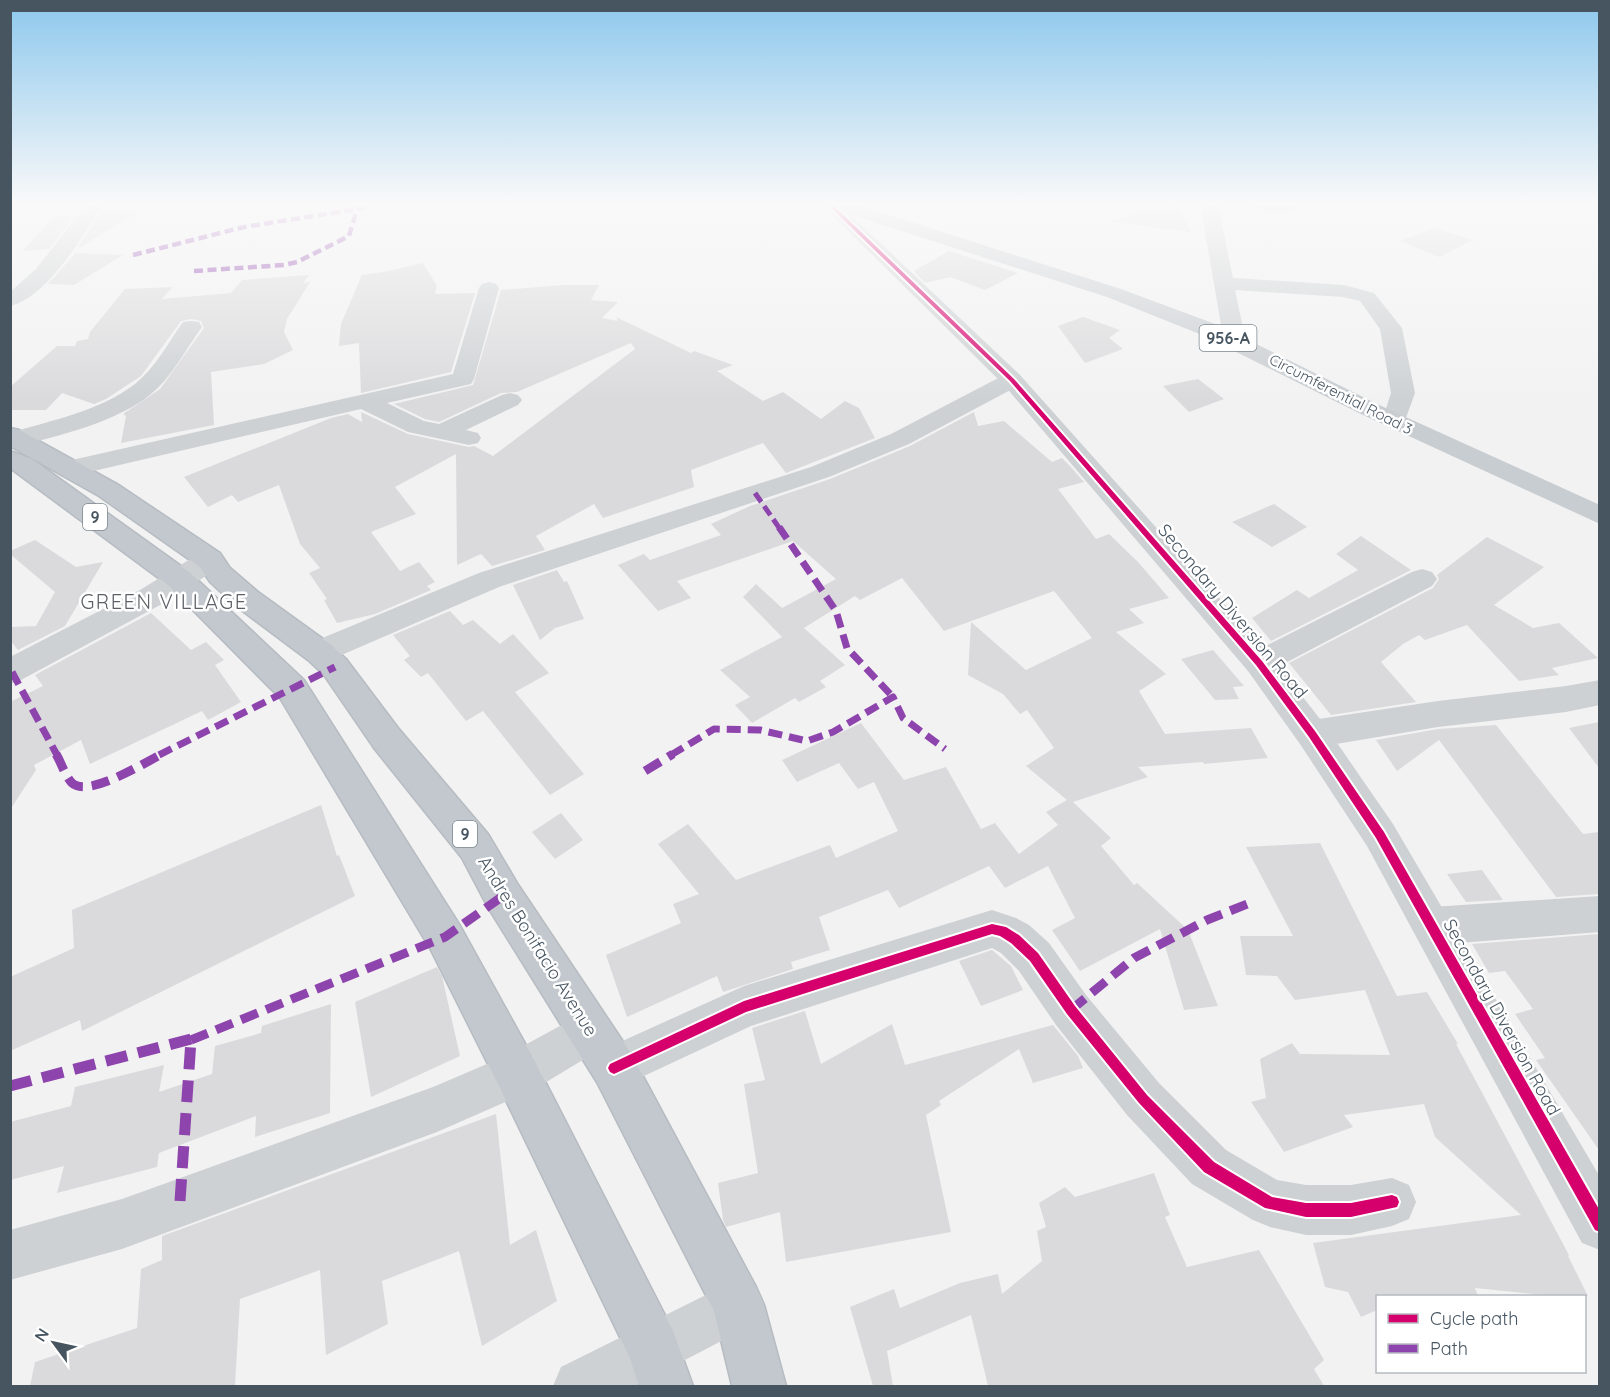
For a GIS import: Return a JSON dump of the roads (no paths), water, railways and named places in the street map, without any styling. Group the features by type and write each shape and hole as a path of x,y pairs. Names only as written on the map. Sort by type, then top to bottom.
{"highway":[{"name":"Andres Bonifacio Avenue","path":"13,444 72,468 210,560 220,575 247,599 319,652 335,667 386,738 475,846 503,896 602,1049 738,1305 759,1386"},
{"name":"9","path":"13,444 23,464 178,578 292,689 446,937 517,1074 660,1368"}],"main road":[{"name":"Circumferential Road 3","path":"1042,270 1114,293 1235,342 1394,421 1599,516"}],"street":[{"path":"10,300 22,294 45,270"},
{"name":"Secondary Diversion Road","path":"898,270 1012,380 1259,663 1312,734 1380,835 1599,1225"},
{"path":"1222,270 1235,342"},
{"path":"1224,283 1344,291 1367,297 1391,328 1403,393 1394,421"},
{"path":"463,380 489,288"},
{"path":"13,444 128,399 144,388 191,327"},
{"path":"72,468 463,380 520,404 442,432"},
{"path":"319,652 489,580 820,472 900,439 1012,380"},
{"path":"365,402 401,421 469,438"},
{"path":"10,672 152,597 178,578 210,560"},
{"path":"1259,663 1422,579"},
{"path":"1312,734 1438,714 1554,701 1599,692"},
{"path":"1432,926 1599,914"},
{"path":"10,1255 122,1224 437,1109 517,1074 744,1007 992,928 1015,939 1034,957 1071,1010 1143,1099 1209,1167 1270,1203 1306,1210 1351,1210 1392,1202"},
{"path":"580,1386 660,1368 738,1305"}],"district":[{"name":"GREEN VILLAGE","path":"164,601"}]}
